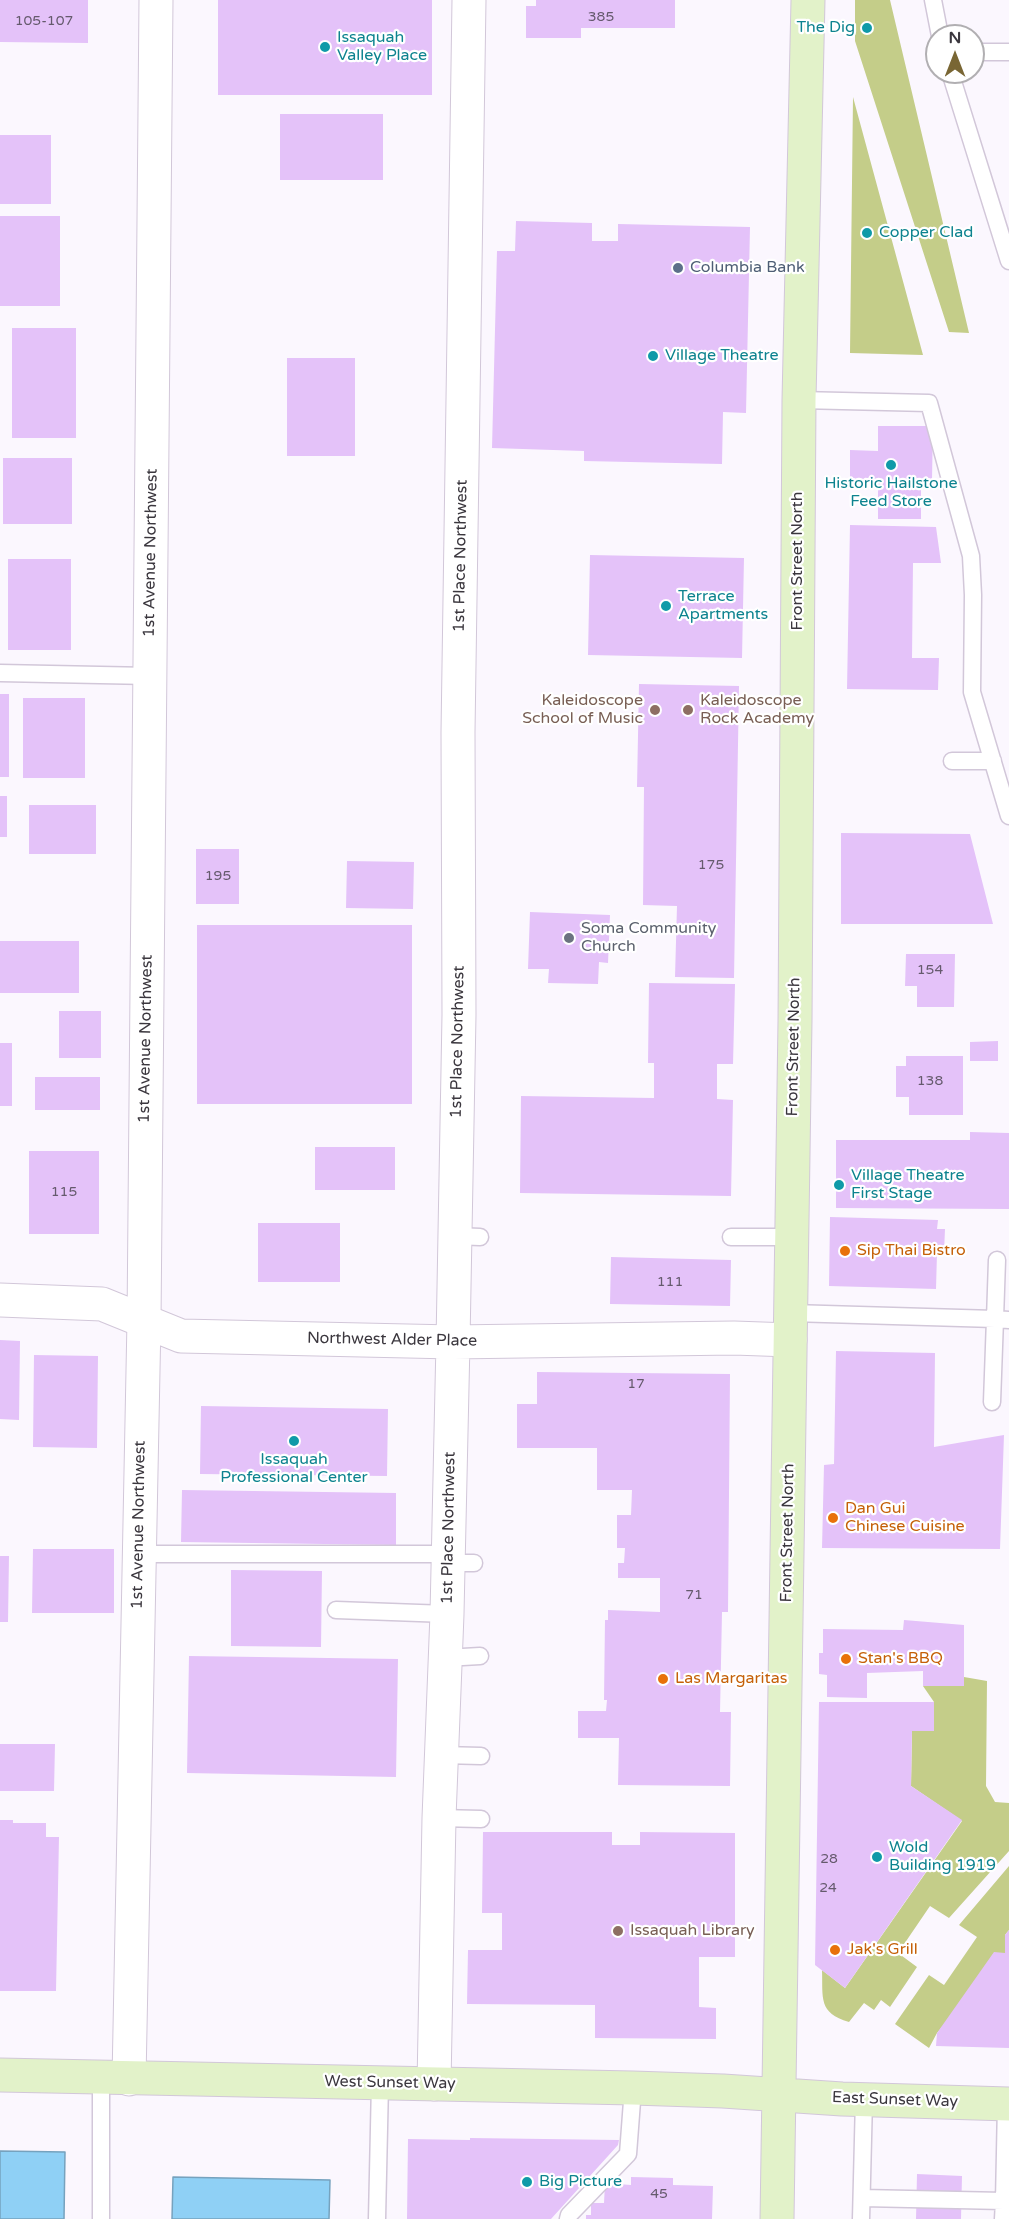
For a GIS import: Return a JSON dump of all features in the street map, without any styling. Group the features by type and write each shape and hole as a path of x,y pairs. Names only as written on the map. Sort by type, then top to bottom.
{"main road":[{"name":"Front Street North","path":"777,2219 792,1237 799,400 808,0"},
{"name":"West Sunset Way","path":"0,2075 633,2088 780,2095"},
{"name":"East Sunset Way","path":"780,2095 1008,2104"}],"street":[{"name":"1st Avenue Northwest","path":"115,2078 139,1554 144,1320 156,0"},
{"name":"1st Place Northwest","path":"434,2084 439,1818 445,1658 447,1614 456,1560 453,1342 467,1236 459,1015 458,732 470,0"},
{"name":"Northwest Alder Place","path":"0,1300 102,1304 181,1336 453,1342 734,1338 790,1327"}],"lane":[{"path":"933,0 938,24"},
{"path":"985,52 1009,52"},
{"path":"954,84 1002,217 1009,261"},
{"path":"799,400 929,403 971,556 972,692 1009,816"},
{"path":"0,673 150,676"},
{"path":"952,761 993,761"},
{"path":"731,1237 792,1237"},
{"path":"992,1402 1002,1319 997,1260"},
{"path":"790,1327 1002,1319"},
{"path":"139,1554 456,1560"},
{"path":"336,1610 447,1614"},
{"path":"445,1658 480,1656"},
{"path":"442,1755 481,1756"},
{"path":"439,1818 481,1819"},
{"path":"101,2219 115,2078"},
{"path":"377,2219 380,2083"},
{"path":"568,2219 568,2215 628,2154 633,2088"},
{"path":"861,2219 864,2099"},
{"path":"1003,2219 1008,2104"},
{"path":"862,2198 1004,2201"}],"green space":[{"path":"855,0 890,0 969,333 949,332 855,41"},
{"path":"853,97 923,355 850,353"},
{"path":"964,1677 987,1681 986,1786 995,1802 1009,1803 1009,1851 949,1918 930,1906 898,1953 917,1967 890,2007 881,2000 874,2010 864,2003 849,2022 827,2009 823,1996 822,1970 845,1988 962,1821 911,1786 912,1731 934,1730 934,1702 923,1686 964,1686"},
{"path":"1009,1866 1009,1930 1005,1935 1005,1953 937,2033 929,2048 895,2024 929,1975 944,1985 977,1937 959,1925"}],"water":[{"path":"0,2151 65,2152 64,2219 0,2219"},
{"path":"173,2177 330,2180 329,2219 172,2219"}],"building":[{"path":"0,0 88,0 88,43 0,42"},
{"name":"Issaquah Valley Place","path":"218,0 432,0 432,95 218,95"},
{"path":"536,0 675,0 675,28 581,28 581,38 526,38 526,6 536,6"},
{"path":"280,114 383,114 383,180 280,180"},
{"path":"0,135 51,135 51,204 0,204"},
{"path":"0,216 60,216 60,306 0,306"},
{"path":"516,221 592,223 592,241 618,241 618,224 750,227 746,413 723,412 722,464 584,461 584,451 492,448 497,251 515,251"},
{"path":"12,328 76,328 76,438 12,438"},
{"path":"287,358 355,358 355,456 287,456"},
{"name":"Historic Hailstone Feed Store","path":"878,426 933,426 932,479 921,479 921,519 878,519 878,479 850,479 850,450 878,451"},
{"path":"3,458 72,458 72,524 3,524"},
{"path":"850,525 936,527 941,563 913,563 912,658 939,658 938,690 847,689"},
{"name":"Terrace Apartments","path":"590,555 744,558 742,658 588,655"},
{"path":"8,559 71,559 71,650 8,650"},
{"path":"639,684 739,686 734,978 675,977 677,906 643,905 644,787 637,787"},
{"path":"0,694 9,694 9,777 0,777"},
{"path":"23,698 85,698 85,778 23,778"},
{"path":"0,796 7,796 7,837 0,837"},
{"path":"29,805 96,805 96,854 29,854"},
{"path":"841,833 970,834 993,924 841,924"},
{"path":"196,849 239,849 239,904 196,904"},
{"path":"347,861 414,862 413,909 346,908"},
{"name":"Soma Community Church","path":"530,912 610,915 608,963 599,962 598,984 548,983 549,969 528,969"},
{"path":"197,925 412,925 412,1104 197,1104"},
{"path":"0,941 79,941 79,993 0,993"},
{"path":"906,954 955,954 954,1007 917,1007 917,986 905,986"},
{"path":"649,983 735,984 733,1064 717,1064 717,1099 733,1100 731,1196 520,1193 521,1096 654,1098 654,1063 648,1063"},
{"path":"59,1011 101,1011 101,1058 59,1058"},
{"path":"998,1041 998,1061 970,1061 970,1042"},
{"path":"0,1043 12,1043 12,1106 0,1106"},
{"path":"906,1056 963,1056 963,1115 909,1115 909,1097 896,1097 896,1066 906,1066"},
{"path":"35,1077 100,1077 100,1110 35,1110"},
{"path":"970,1132 1009,1133 1009,1209 836,1208 836,1140 970,1140"},
{"path":"315,1147 395,1147 395,1190 315,1190"},
{"path":"29,1151 99,1151 99,1234 29,1234"},
{"path":"830,1217 938,1220 937,1229 945,1229 944,1253 937,1253 936,1289 829,1286"},
{"path":"258,1223 340,1223 340,1282 258,1282"},
{"path":"611,1257 731,1260 730,1306 610,1304"},
{"path":"0,1340 20,1341 19,1420 0,1419"},
{"path":"836,1351 935,1353 934,1447 1004,1435 1000,1549 822,1548 824,1465 834,1464"},
{"path":"34,1355 98,1356 97,1448 33,1447"},
{"path":"537,1372 730,1374 728,1612 722,1612 720,1712 731,1712 730,1786 618,1785 619,1738 578,1738 578,1711 606,1711 607,1700 604,1700 605,1620 608,1620 608,1610 660,1612 660,1578 618,1578 618,1563 624,1563 625,1548 617,1548 617,1515 631,1515 632,1490 597,1490 597,1448 517,1448 517,1404 537,1404"},
{"name":"Issaquah Professional Center","path":"201,1406 388,1409 387,1476 200,1474"},
{"path":"182,1490 396,1493 396,1545 181,1542"},
{"path":"33,1549 114,1549 114,1613 32,1613"},
{"path":"0,1556 9,1556 8,1622 0,1622"},
{"path":"231,1570 322,1571 321,1647 231,1646"},
{"path":"904,1620 964,1625 964,1686 923,1686 923,1671 867,1673 867,1698 827,1697 827,1675 819,1674 819,1653 823,1653 823,1629 903,1630"},
{"path":"189,1656 398,1659 396,1777 187,1773"},
{"name":"Wold Building 1919","path":"819,1702 934,1702 934,1731 912,1731 911,1786 962,1820 845,1988 815,1965"},
{"path":"0,1744 55,1744 54,1791 0,1791"},
{"path":"0,1820 13,1820 13,1823 46,1823 46,1837 59,1837 56,1991 0,1991"},
{"name":"Issaquah Library","path":"483,1832 612,1832 612,1845 640,1845 640,1832 735,1833 735,1957 699,1957 699,2007 716,2008 716,2039 595,2038 595,2005 467,2004 468,1950 502,1950 502,1913 482,1913"},
{"path":"1009,1930 1009,2048 936,2046 937,2033 994,1952 1005,1953 1005,1935"},
{"name":"Big Picture","path":"470,2138 619,2140 618,2145 551,2219 407,2219 408,2139 470,2140"},
{"path":"917,2174 962,2176 961,2219 916,2219"},
{"path":"631,2177 673,2178 673,2185 713,2186 712,2219 586,2219 586,2215 591,2215 591,2203 604,2203 605,2183 631,2185"}],"place":[{"name":"The Dig","path":"867,28"},
{"name":"Issaquah Valley Place","path":"325,47"},
{"name":"Copper Clad","path":"867,233"},
{"name":"Columbia Bank","path":"678,268"},
{"name":"Village Theatre","path":"653,356"},
{"name":"Historic Hailstone Feed Store","path":"891,465"},
{"name":"Terrace Apartments","path":"666,606"},
{"name":"Kaleidoscope School of Music","path":"655,710"},
{"name":"Kaleidoscope Rock Academy","path":"688,710"},
{"name":"Soma Community Church","path":"569,938"},
{"name":"Village Theatre First Stage","path":"839,1185"},
{"name":"Sip Thai Bistro","path":"845,1251"},
{"name":"Issaquah Professional Center","path":"294,1441"},
{"name":"Dan Gui Chinese Cuisine","path":"833,1518"},
{"name":"Stan's BBQ","path":"846,1659"},
{"name":"Las Margaritas","path":"663,1679"},
{"name":"Wold Building 1919","path":"877,1857"},
{"name":"Issaquah Library","path":"618,1931"},
{"name":"Jak's Grill","path":"835,1950"},
{"name":"Big Picture","path":"527,2182"}]}
